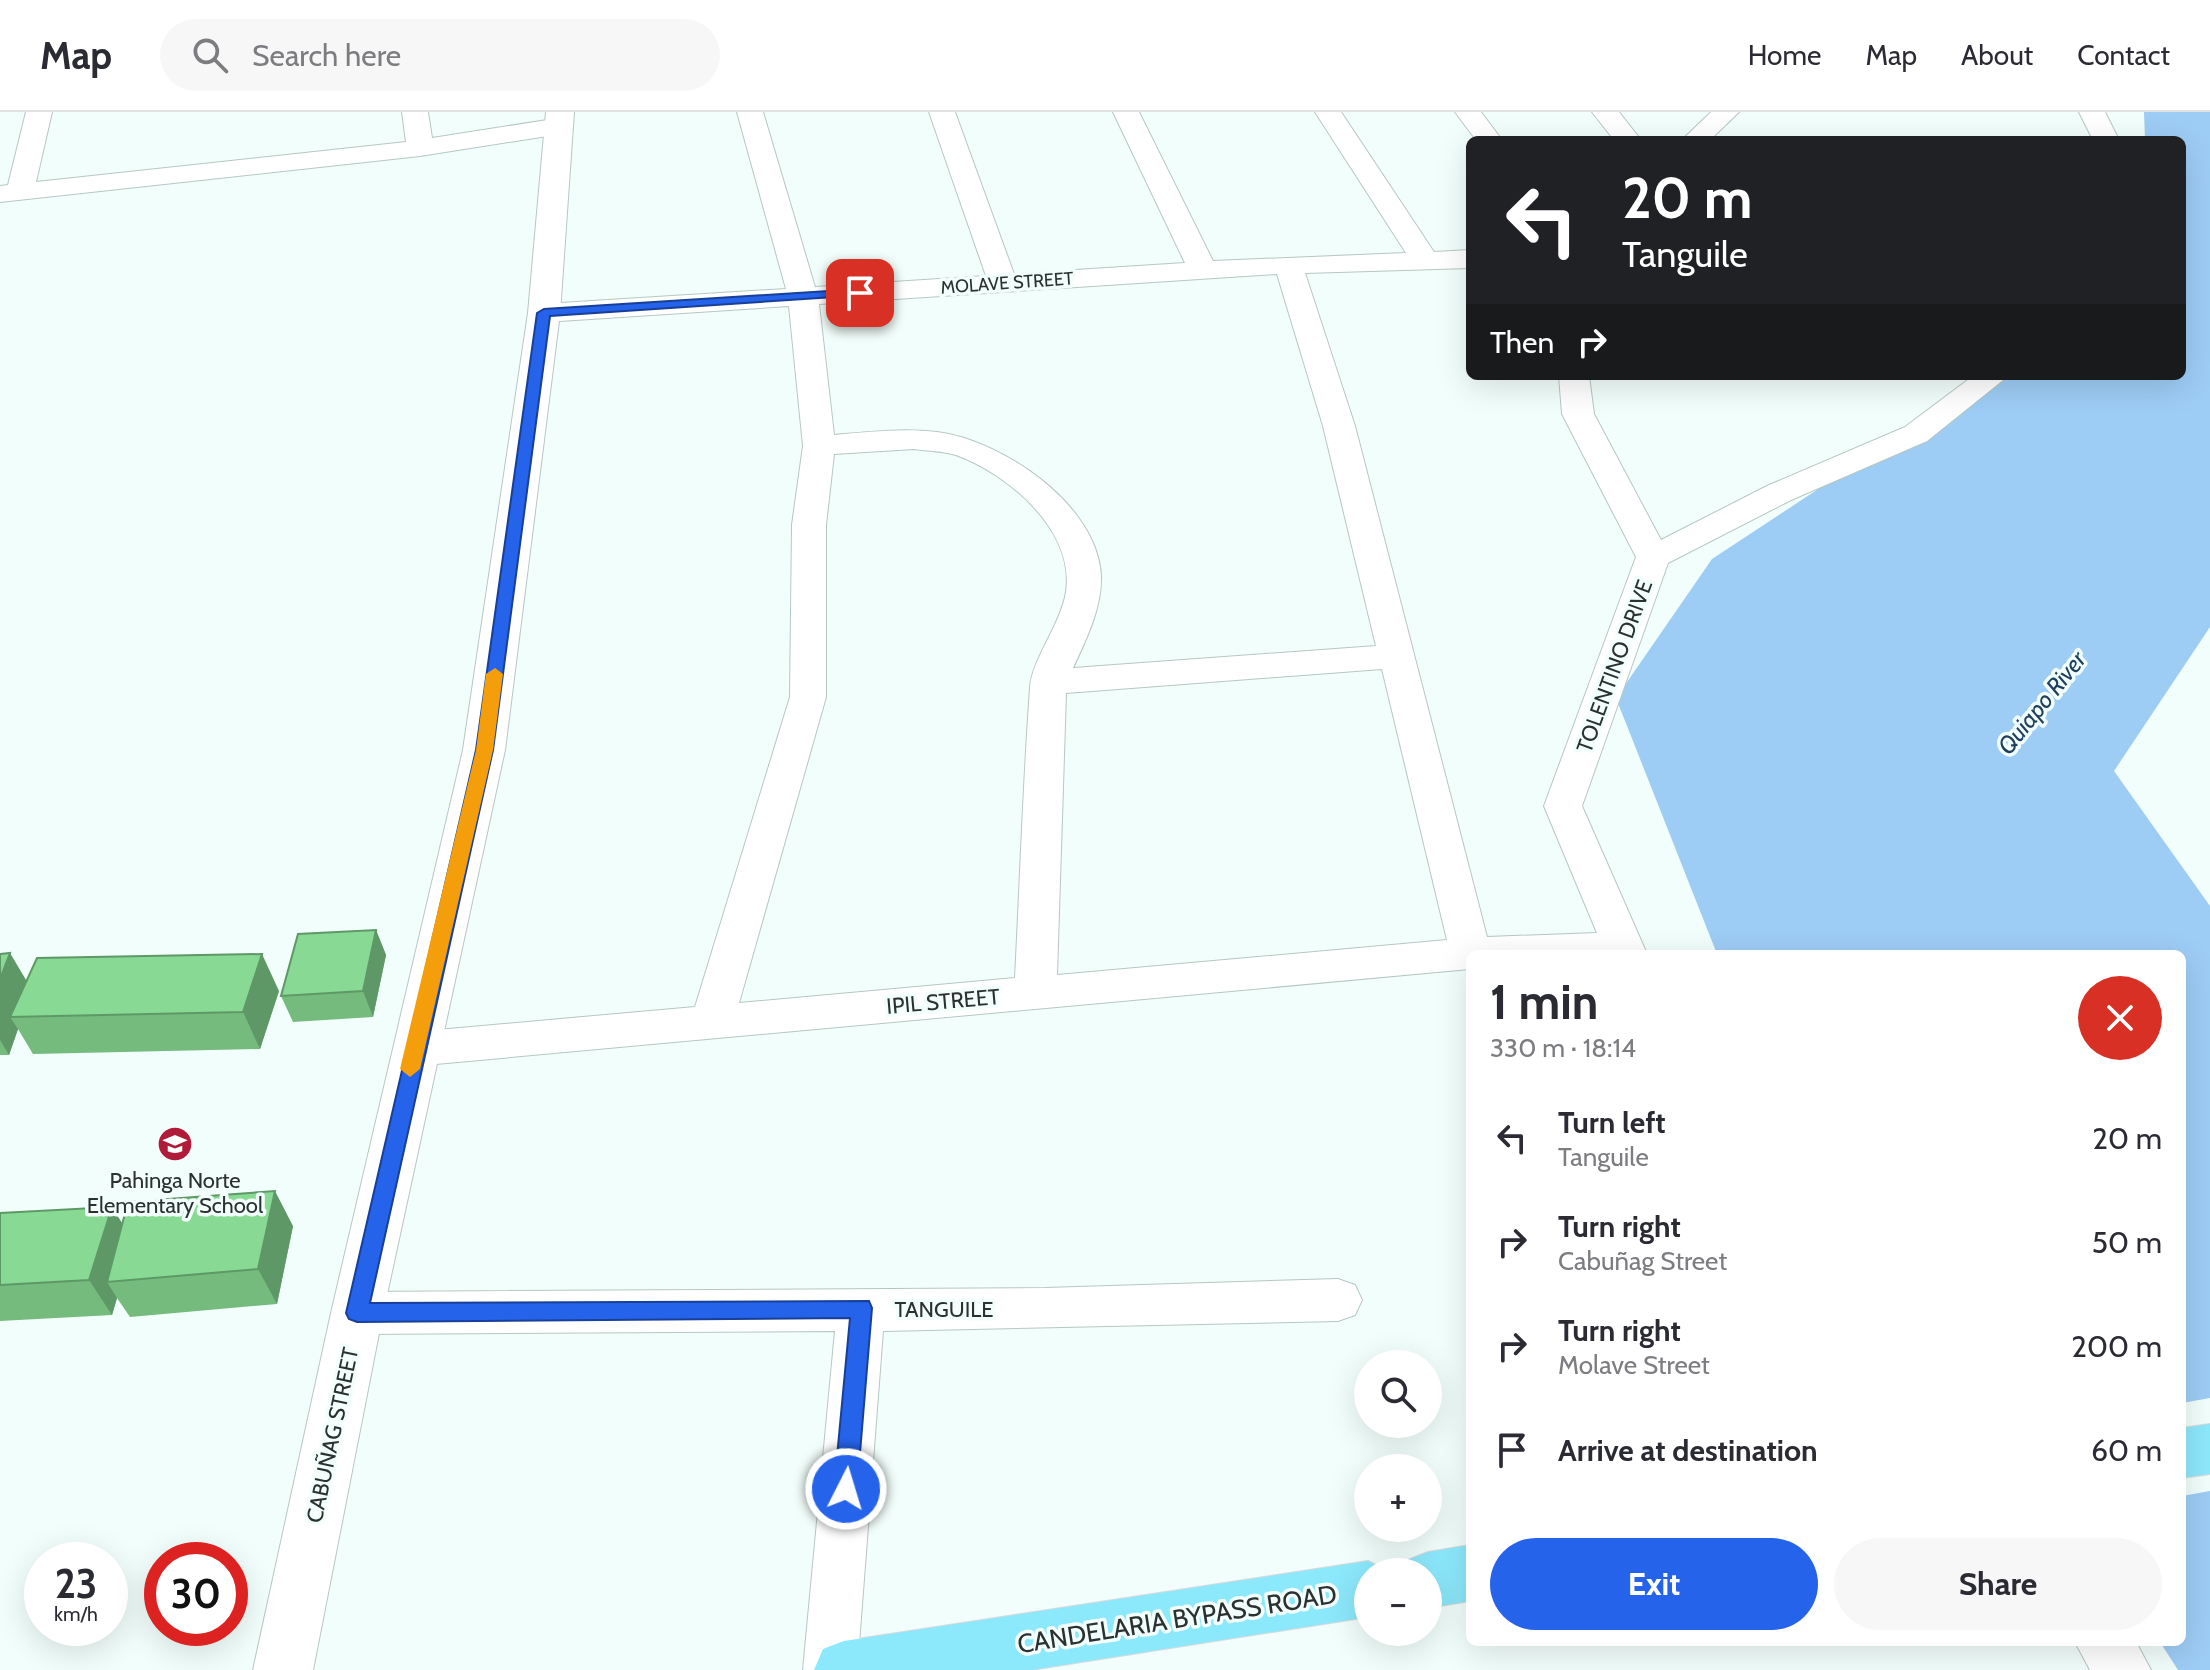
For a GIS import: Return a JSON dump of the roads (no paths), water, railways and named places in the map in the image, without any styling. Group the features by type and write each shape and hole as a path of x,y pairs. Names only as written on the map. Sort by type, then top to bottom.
{"highway":[{"path":"2186,1452 2210,1449"},
{"path":"1442,1578 1466,1574"},
{"name":"CANDELARIA BYPASS ROAD","path":"844,1670 1354,1591"}],"street":[{"path":"39,112 10,193 420,148 560,119"},
{"path":"415,112 420,148"},
{"path":"712,1022 808,697 809,525 819,446 803,296 750,112"},
{"path":"942,112 1003,283"},
{"path":"1126,112 1203,271"},
{"path":"1328,112 1426,261"},
{"path":"1468,112 1486,136"},
{"path":"1605,112 1625,136"},
{"path":"1699,136 1726,112"},
{"path":"2092,112 2104,136"},
{"name":"CABUÑAG STREET","path":"283,1670 414,1049 484,750 544,313 560,119"},
{"name":"MOLAVE STREET","path":"544,313 1288,265 1466,259"},
{"path":"1288,265 1339,426 1470,950"},
{"path":"1574,380 1578,414 1653,557"},
{"name":"TOLENTINO DRIVE","path":"1624,950 1563,806 1653,557 1779,493 1916,434 1988,380"},
{"path":"819,446 916,438 980,451 1015,472 1055,512 1080,545 1085,581 1069,636 1048,682 1035,993"},
{"path":"1048,682 1397,656"},
{"name":"IPIL STREET","path":"414,1049 1466,953"},
{"name":"TANGUILE","path":"357,1313 1045,1309 1338,1300"},
{"path":"830,1670 861,1308"},
{"path":"2105,1646 2124,1670"}],"water":[{"name":"Quiapo River","path":"2144,112 2210,112 2210,627 2114,771 2210,906 2210,1670 2178,1670 2163,1646 2186,1646 2186,950 1715,950 1616,698 1712,559 1984,380 2186,380 2186,136 2145,136"}],"place":[{"name":"Pahinga Norte Elementary School","path":"175,1144"}]}
